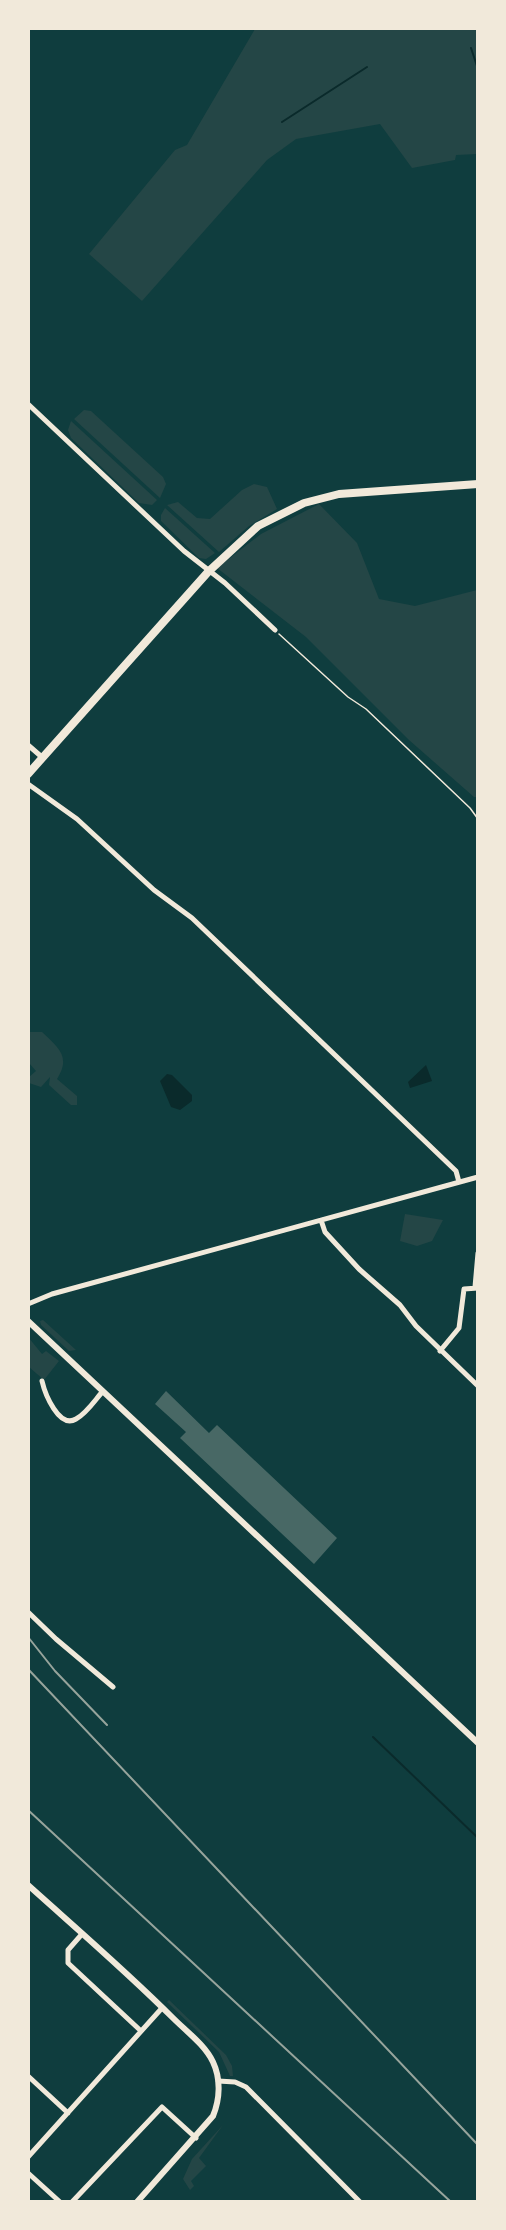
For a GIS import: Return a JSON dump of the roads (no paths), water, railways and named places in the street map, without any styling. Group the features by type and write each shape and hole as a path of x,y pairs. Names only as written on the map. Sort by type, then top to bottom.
{"main road":[{"path":"28,774 208,572 258,526 304,503 351,493 477,484"}],"street":[{"path":"28,404 208,572 225,583 274,630"},
{"path":"28,745 43,758"},
{"path":"28,784 77,819 154,890 210,934 396,1112 456,1172 459,1182"},
{"path":"28,1305 52,1294 476,1177 477,1186"},
{"path":"321,1220 325,1232 342,1251 400,1305 440,1351 477,1386"},
{"path":"440,1351 459,1328 464,1289 476,1288 477,1253"},
{"path":"28,1321 477,1743"},
{"path":"42,1381 49,1401 62,1418 68,1421 75,1420 85,1412 103,1391"},
{"path":"28,1612 113,1687"},
{"path":"28,1885 162,2007 209,2055 218,2081 216,2108 196,2138 137,2202"},
{"path":"82,1934 68,1950 68,1963 141,2031"},
{"path":"28,2157 162,2007"},
{"path":"28,2076 68,2112"},
{"path":"218,2081 235,2082 246,2087 360,2202"},
{"path":"72,2202 162,2107 196,2138"},
{"path":"28,2173 60,2202"}],"waterway":[{"path":"471,48 478,69"},
{"path":"282,122 367,67"},
{"path":"373,1737 478,1838"}],"railway":[{"path":"28,1637 55,1671 107,1725"},
{"path":"28,1669 478,2145"},
{"path":"28,1810 451,2202"}]}
